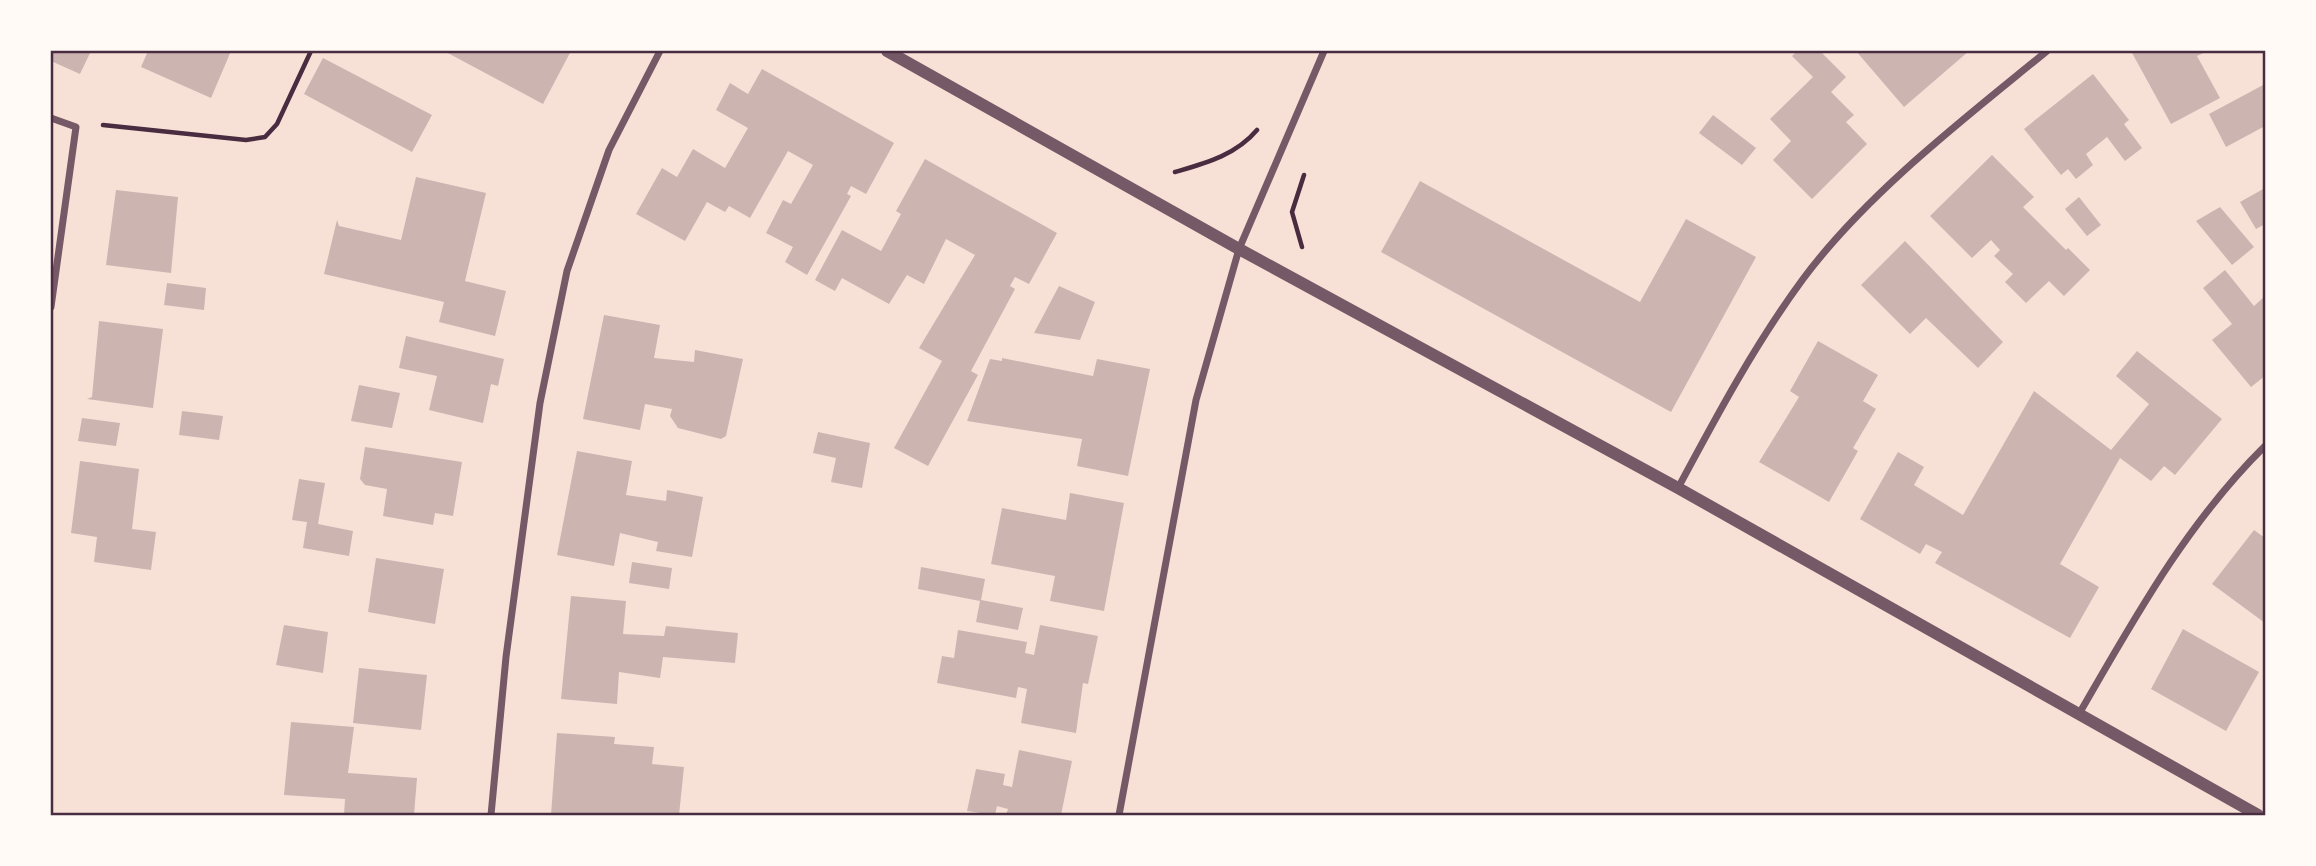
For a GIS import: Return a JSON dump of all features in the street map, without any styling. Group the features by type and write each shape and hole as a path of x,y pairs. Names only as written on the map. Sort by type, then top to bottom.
{"street":[{"path":"491,815 506,657 540,403 567,271 609,150 660,51"},
{"path":"887,51 1239,249 1678,488 2258,815"},
{"path":"1119,815 1196,400 1239,249 1324,51"},
{"path":"1678,488 1768,331 1804,277 1930,147 2047,51"},
{"path":"51,118 76,128 51,307"},
{"path":"2079,714 2174,553 2204,513 2265,446"}],"path":[{"path":"76,128 98,125 246,140 265,138 277,124 312,51"},
{"path":"1175,172 1216,160 1246,144 1265,121"}],"building":[{"path":"51,51 91,51 80,74 51,61"},
{"path":"148,51 231,51 211,98 141,67"},
{"path":"444,51 571,51 543,104"},
{"path":"1797,51 1820,51 1846,77 1831,92 1854,115 1846,122 1867,144 1812,199 1773,160 1791,141 1770,119 1813,77 1792,56"},
{"path":"1856,51 1969,51 1904,107"},
{"path":"2131,51 2208,51 2197,56 2220,98 2171,124"},
{"path":"323,58 432,115 412,152 304,94"},
{"path":"762,69 894,143 866,194 851,186 847,194 851,196 807,275 785,262 793,247 766,233 783,200 791,204 813,165 788,151 750,218 729,206 725,212 707,202 685,241 636,214 662,168 677,177 693,149 725,168 748,128 716,110 730,83 748,94"},
{"path":"2093,74 2129,120 2124,124 2142,148 2125,161 2107,137 2086,154 2093,165 2076,179 2068,169 2061,175 2024,129"},
{"path":"2265,84 2265,126 2226,147 2209,114"},
{"path":"1713,115 1756,148 1742,165 1699,133"},
{"path":"1992,155 2034,197 2023,207 2090,270 2064,296 2049,281 2026,303 2005,282 2013,274 1994,256 2000,250 1991,240 1972,258 1930,216"},
{"path":"925,159 1057,233 1029,284 1015,277 1010,286 1015,289 971,371 978,375 928,466 894,448 942,361 919,348 975,255 946,239 924,284 907,275 889,304 842,278 835,291 815,280 842,230 881,251 901,214 896,211"},
{"path":"416,177 486,193 465,281 506,291 495,336 439,322 444,302 324,274 337,220 339,226 401,240"},
{"path":"1420,181 1640,302 1686,219 1756,257 1671,412 1381,252"},
{"path":"2265,188 2265,224 2256,229 2240,202"},
{"path":"116,190 178,197 171,273 106,265"},
{"path":"2079,197 2101,225 2087,236 2065,209"},
{"path":"2220,207 2254,247 2232,265 2196,221"},
{"path":"1905,241 2003,342 1978,368 1926,318 1910,334 1861,285"},
{"path":"2225,270 2254,306 2265,296 2265,376 2251,387 2212,340 2232,324 2203,288"},
{"path":"167,283 206,288 204,310 164,305"},
{"path":"1059,286 1095,302 1080,340 1034,333"},
{"path":"604,315 660,325 654,358 694,362 695,350 743,359 726,436 721,439 678,428 670,416 672,409 645,404 640,430 583,419"},
{"path":"99,321 163,329 153,408 87,399 92,397"},
{"path":"406,336 504,359 498,386 491,384 483,423 429,410 437,376 399,368"},
{"path":"1818,341 1878,375 1863,401 1876,409 1853,448 1858,451 1829,502 1759,462 1799,397 1790,391"},
{"path":"2137,351 2222,419 2175,475 2164,466 2151,481 2120,458 2060,564 2099,587 2070,638 1935,563 1942,552 1926,544 1920,554 1860,519 1898,452 1924,467 1914,485 1963,515 2034,391 2111,450 2149,404 2116,376"},
{"path":"1002,358 1093,376 1097,359 1150,369 1128,476 1077,466 1082,439 967,421 990,359 1002,361"},
{"path":"359,385 400,393 392,428 351,421"},
{"path":"182,411 223,416 219,440 179,435"},
{"path":"82,418 120,423 116,446 78,441"},
{"path":"818,432 870,443 862,488 831,482 836,458 813,453"},
{"path":"365,447 462,462 453,516 435,513 433,525 383,516 387,489 365,485 360,479"},
{"path":"577,451 632,461 626,495 666,501 667,490 703,497 692,557 656,551 658,542 620,533 614,566 557,555"},
{"path":"80,461 139,469 132,529 156,532 151,570 94,562 97,537 71,533"},
{"path":"299,479 325,483 318,524 353,531 349,556 303,548 307,522 292,520"},
{"path":"1070,493 1124,503 1104,611 1050,601 1055,576 991,564 1002,508 1066,520"},
{"path":"2254,530 2265,538 2265,623 2212,584"},
{"path":"376,558 444,569 435,624 368,612"},
{"path":"632,562 672,568 669,589 629,583"},
{"path":"921,567 985,579 981,600 1023,608 1018,630 976,622 980,601 918,589"},
{"path":"571,596 626,601 623,634 664,636 666,626 738,633 735,663 663,657 660,678 619,672 617,704 561,699"},
{"path":"284,625 328,632 323,673 276,665"},
{"path":"1040,625 1098,636 1088,684 1083,683 1076,733 1021,723 1027,689 1018,687 1016,698 937,683 942,656 954,658 958,630 1027,642 1025,653 1034,655"},
{"path":"2183,629 2259,672 2226,731 2151,689"},
{"path":"359,668 427,675 421,730 353,723"},
{"path":"291,722 354,727 348,773 417,778 414,815 344,815 345,799 284,795"},
{"path":"557,733 615,737 614,744 654,747 652,764 684,767 679,815 551,815"},
{"path":"1019,750 1072,761 1061,815 1006,815 1008,809 997,806 995,815 967,811 976,769 1005,774 1003,785 1012,787"}]}
